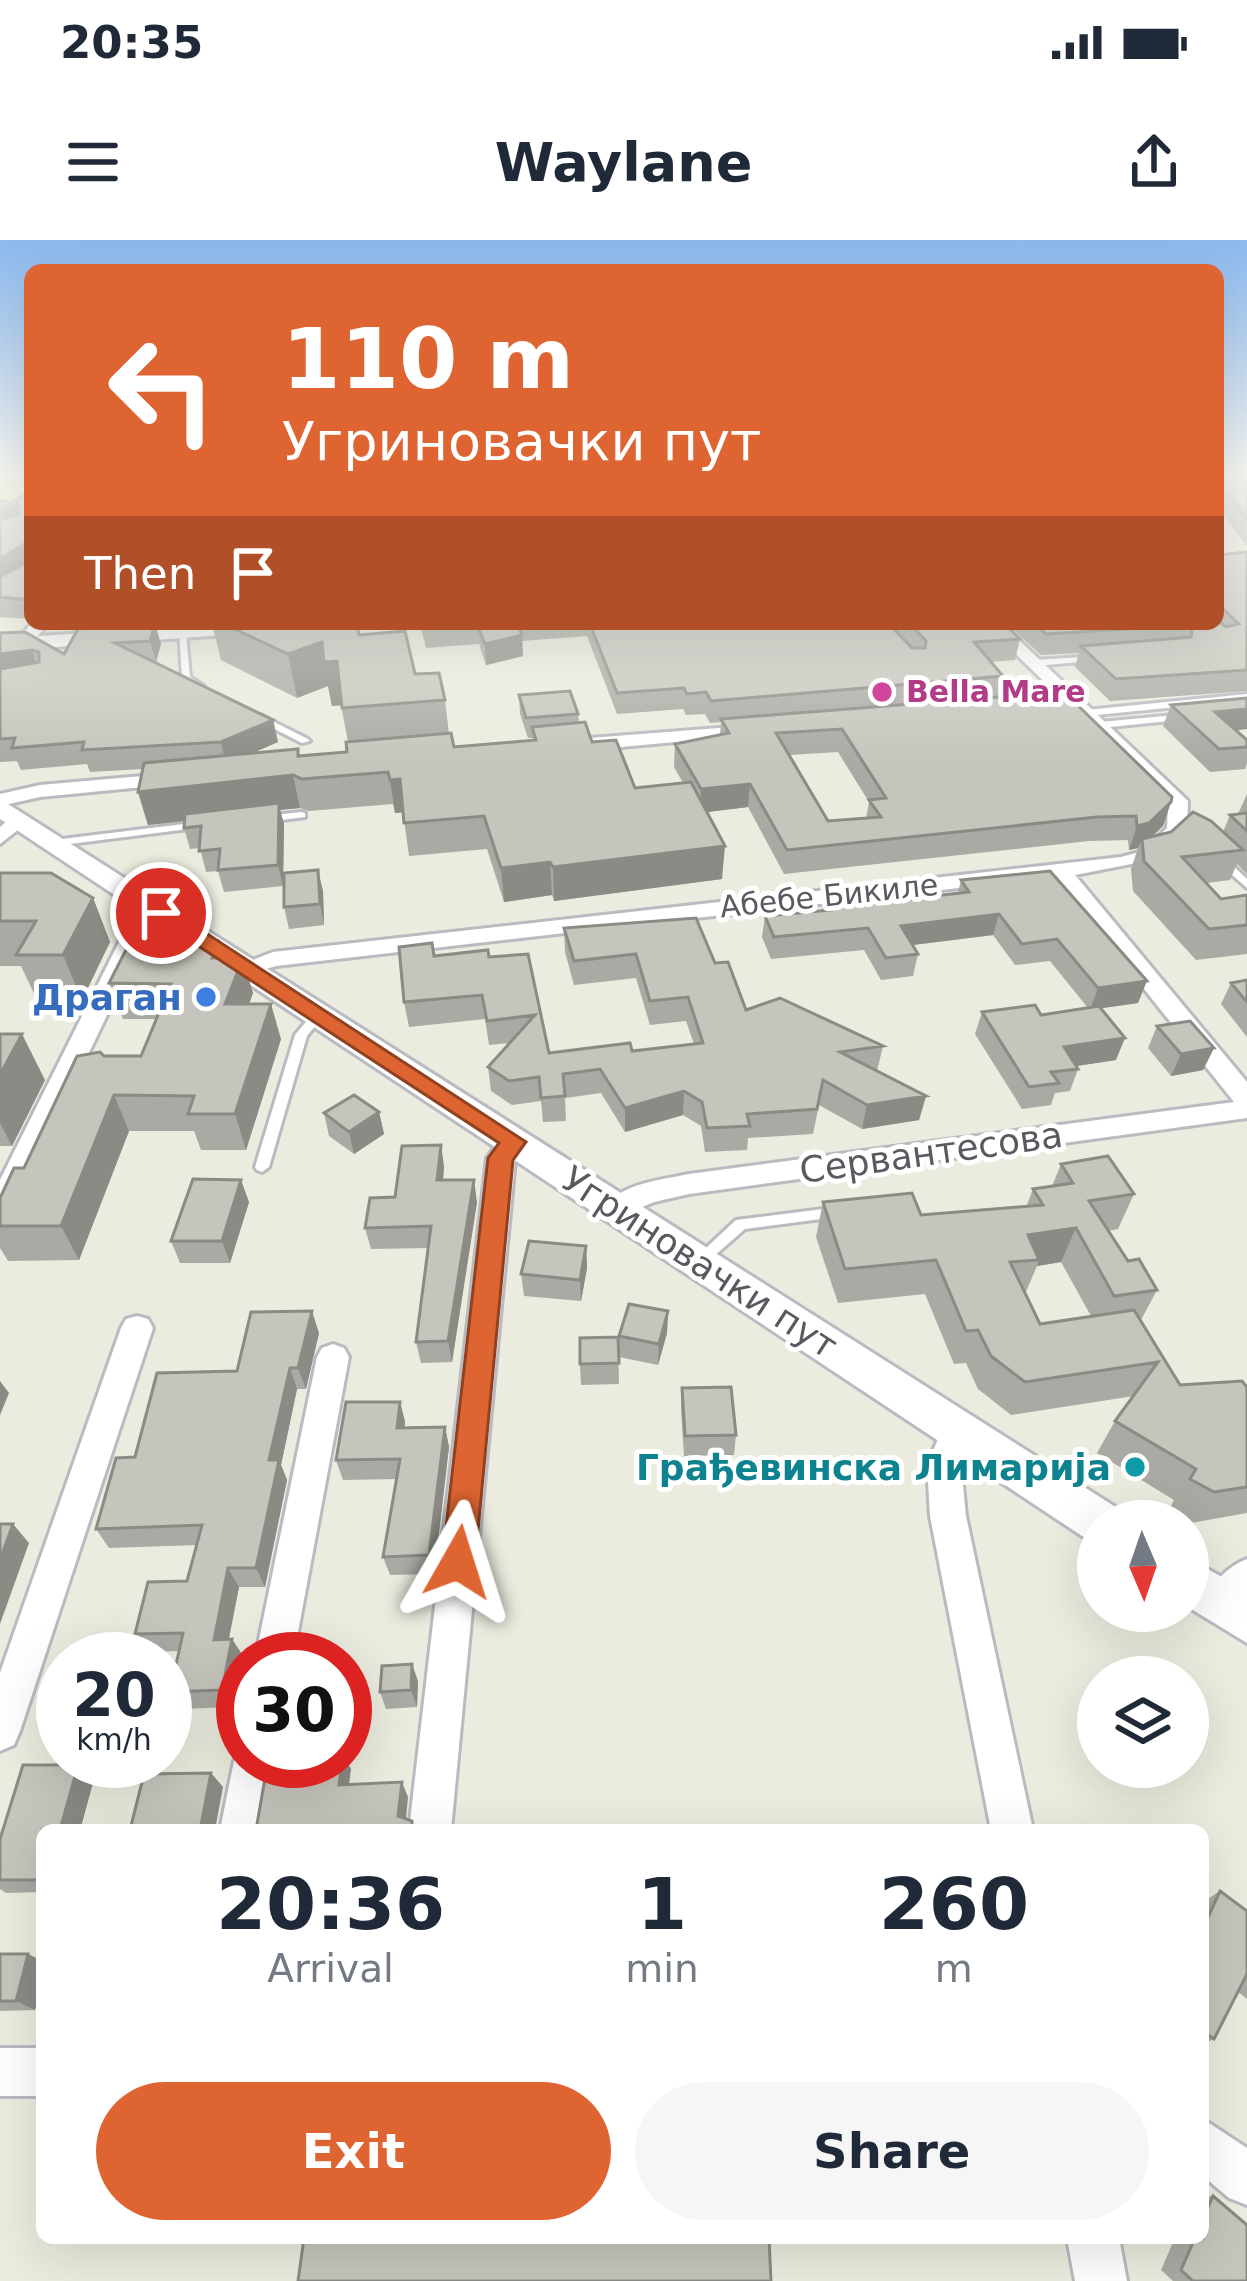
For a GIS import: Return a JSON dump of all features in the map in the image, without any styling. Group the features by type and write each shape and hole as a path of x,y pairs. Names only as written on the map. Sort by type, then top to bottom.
{"street":[{"path":"11,644 168,630"},
{"name":"Абебе Бикиле","path":"245,968 273,959 1145,858 1183,832 1174,796 999,630"},
{"path":"1050,703 1086,713"},
{"path":"562,746 775,728"},
{"path":"5,816 40,791 206,777"},
{"name":"Угриновачки пут","path":"5,816 700,1259 1077,1507"},
{"path":"1060,870 1247,1105"},
{"path":"0,1209 135,932 161,913"},
{"name":"Сервантесова","path":"619,1208 646,1193 689,1184 1247,1105"},
{"path":"431,1824 501,1158 514,1142"},
{"path":"0,1731 137,1328"},
{"path":"279,1632 333,1357"},
{"path":"958,1430 944,1465 947,1516 1011,1824"},
{"path":"242,1824 250,1788"},
{"path":"0,2072 36,2072"},
{"path":"1209,2149 1247,2180"},
{"path":"1094,2244 1102,2281"}],"lane":[{"path":"168,630 186,678 214,695"},
{"path":"1035,663 1118,656"},
{"path":"1086,713 1247,697"},
{"path":"250,713 305,741"},
{"path":"1086,713 1204,715"},
{"path":"258,820 301,815"},
{"path":"54,843 215,824"},
{"path":"1206,845 1247,885"},
{"path":"262,1167 302,1035 318,1015"},
{"path":"700,1259 741,1224 861,1210"}],"building":[{"path":"24,572 24,599 0,597 0,577"},
{"path":"1224,572 1247,572 1247,670 1116,679 1081,646 1191,637 1192,630 1224,630 1224,626 1239,624 1224,610"},
{"path":"77,630 153,630 150,641 115,643 273,720 221,742 82,750 84,742 12,748 15,738 0,739 0,669 39,662 39,652 0,654 0,633 25,632 64,654"},
{"path":"237,630 358,630 359,635 405,631 415,674 439,673 445,700 342,708 337,661 324,662 322,642 288,654"},
{"path":"479,630 520,630 522,635 485,644"},
{"path":"592,630 895,630 912,648 925,648 926,641 916,630 1011,630 1020,639 974,642 1003,676 711,701 706,692 687,694 684,688 617,693"},
{"path":"1042,630 1111,630 1046,634"},
{"path":"570,691 578,714 526,718 519,695"},
{"path":"1064,692 1172,797 1149,823 1137,826 1136,816 1097,817 787,850 750,784 701,789 675,744 729,733 721,719","holes":["842,729 886,798 869,800 881,817 828,821 776,733"]},
{"path":"1247,698 1247,709 1215,712 1247,740 1247,747 1219,749 1171,705"},
{"path":"585,722 592,742 616,740 635,788 691,782 725,846 553,867 550,862 501,868 484,816 404,823 400,779 390,780 388,772 302,779 293,775 138,792 144,763 298,749 298,756 347,752 346,742 451,733 454,747 536,740 532,727"},
{"path":"279,803 278,865 218,870 220,849 199,851 201,826 184,828 185,814"},
{"path":"1193,812 1211,821 1243,850 1182,857 1221,899 1247,895 1247,925 1209,929 1144,861 1142,839 1171,832"},
{"path":"1247,813 1247,831 1230,815"},
{"path":"318,870 320,904 284,907 284,873"},
{"path":"1050,871 1147,981 1098,988 1057,939 1022,944 999,914 901,926 918,954 886,958 868,928 774,937 765,916 831,910 824,898 868,893 874,903 969,892 961,880"},
{"path":"0,873 51,873 93,898 63,955 16,955 36,921 0,921"},
{"path":"696,918 715,963 728,962 746,1010 780,998 883,1046 840,1052 926,1096 867,1105 823,1080 817,1109 747,1114 750,1126 707,1128 702,1102 684,1091 625,1108 600,1069 563,1074 565,1096 541,1098 539,1077 509,1081 488,1067 535,1015 487,1021 482,995 404,1002 399,947 432,943 434,956 488,950 489,957 528,954 549,1053 630,1043 632,1051 703,1043 688,997 650,1001 636,954 574,961 564,928"},
{"path":"131,940 218,941 212,958 243,958 225,1004 271,1004 235,1114 188,1114 194,1096 114,1095 61,1226 0,1226 0,1198 14,1168 24,1168 77,1056 100,1052 141,1056 171,984 109,983"},
{"path":"1247,980 1247,1002 1231,983"},
{"path":"1035,1005 1041,1015 1099,1006 1125,1038 1064,1047 1078,1069 1051,1072 1059,1083 1029,1087 982,1012"},
{"path":"1190,1021 1214,1048 1181,1054 1157,1026"},
{"path":"0,1034 22,1034 0,1075"},
{"path":"354,1095 379,1112 349,1132 324,1113"},
{"path":"441,1145 437,1180 474,1180 448,1341 416,1342 431,1226 365,1228 370,1198 395,1197 402,1146"},
{"path":"1108,1156 1134,1194 1089,1201 1128,1261 1139,1259 1157,1290 1114,1296 1076,1228 1028,1235 1039,1260 1010,1262 1040,1324 1134,1310 1180,1385 1242,1381 1247,1387 1247,1487 1214,1492 1190,1479 1196,1469 1115,1421 1158,1362 1025,1382 991,1356 978,1330 966,1331 936,1260 845,1269 823,1202 912,1193 921,1215 1043,1205 1033,1189 1073,1183 1061,1164"},
{"path":"193,1179 241,1180 222,1241 171,1241"},
{"path":"529,1241 586,1246 580,1280 521,1274"},
{"path":"629,1304 668,1311 659,1344 619,1336"},
{"path":"312,1311 298,1368 290,1368 269,1460 279,1460 256,1568 228,1568 214,1640 216,1690 192,1691 192,1632 136,1632 148,1582 187,1581 202,1525 96,1529 116,1458 135,1457 157,1373 237,1371 251,1312"},
{"path":"618,1337 619,1363 580,1364 580,1338"},
{"path":"731,1387 736,1435 685,1436 682,1388"},
{"path":"346,1402 400,1402 397,1428 445,1427 429,1555 383,1557 400,1459 336,1460"},
{"path":"0,1524 13,1524 0,1560"},
{"path":"412,1664 411,1690 380,1692 382,1666"},
{"path":"23,1765 36,1765 36,1788 72,1788 62,1824 36,1824 36,1880 0,1880 0,1839"},
{"path":"192,1773 211,1773 201,1824 132,1824 140,1788 192,1788"},
{"path":"402,1782 398,1816 412,1824 257,1824 263,1788 372,1788 372,1783"},
{"path":"1220,1891 1247,1911 1247,1974 1214,2039 1209,2035 1209,1915"},
{"path":"0,1954 28,1954 16,2001 0,2001"},
{"path":"1213,2196 1247,2225 1247,2281 1193,2281 1181,2270 1192,2244 1209,2244"},
{"path":"303,2244 769,2244 771,2281 298,2281"}],"place":[{"name":"Bella Mare","path":"882,692"},
{"name":"Драган","path":"206,997"},
{"name":"Грађевинска Лимарија","path":"1135,1467"}],"route":[{"path":"161,913 514,1142 501,1158 458,1562"}]}
